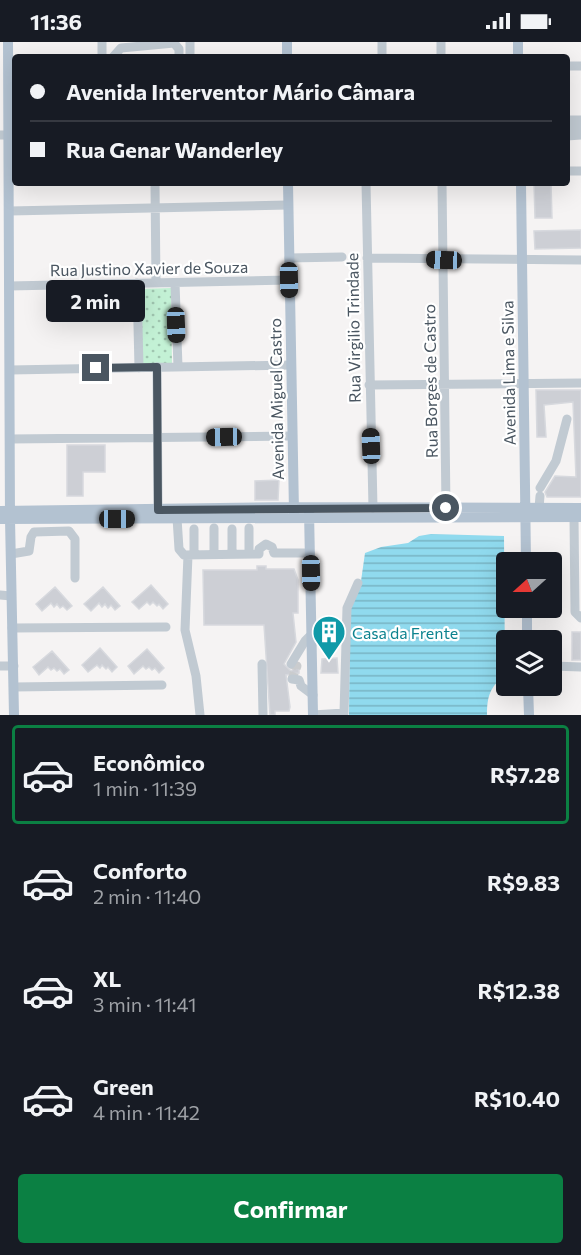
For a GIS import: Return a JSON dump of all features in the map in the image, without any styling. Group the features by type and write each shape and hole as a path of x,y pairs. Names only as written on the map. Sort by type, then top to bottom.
{"main road":[{"path":"8,42 10,211 9,286 5,326 10,370 10,439 5,515 11,554 6,595 12,628 14,715"},
{"name":"Avenida Miguel Castro","path":"288,186 293,507"},
{"name":"Avenida Lima e Silva","path":"521,186 526,552"},
{"path":"5,515 177,518 306,513 525,512 540,497 579,514"},
{"path":"5,515 293,507 306,513 373,508 446,508 579,514"},
{"path":"306,513 310,553 313,715"},
{"path":"528,696 529,715"}],"street":[{"path":"114,54 117,49 174,43 179,49 179,54"},
{"path":"143,46 144,54"},
{"path":"155,186 156,283"},
{"name":"Rua Virgilio Trindade","path":"366,186 373,508"},
{"name":"Rua Borges de Castro","path":"442,186 446,508"},
{"path":"10,211 155,206 288,205"},
{"path":"289,258 342,257"},
{"path":"367,258 581,260"},
{"name":"Rua Justino Xavier de Souza","path":"9,286 289,280"},
{"path":"175,283 178,367"},
{"path":"137,284 139,368"},
{"path":"10,370 291,364"},
{"path":"157,367 158,510"},
{"path":"369,385 581,383"},
{"path":"540,497 556,461 567,419"},
{"path":"10,439 292,436"},
{"path":"578,617 579,514"},
{"path":"177,518 181,553 191,555 254,554 268,559 274,553 310,553"},
{"path":"214,528 214,555"},
{"path":"232,528 232,554"},
{"path":"249,528 254,554"},
{"path":"194,529 185,630 196,676 200,715"},
{"path":"11,554 29,551 34,532 69,531 75,539 75,578"},
{"path":"313,715 344,713 346,608 358,583"},
{"path":"12,628 166,627"},
{"path":"291,664 305,640 312,634"},
{"path":"262,664 263,715"},
{"path":"0,666 14,666"},
{"path":"562,666 581,667"},
{"path":"292,679 299,680 302,686 313,695"},
{"path":"14,687 162,685"}],"green space":[{"path":"171,288 172,365 141,366 140,289"}],"water":[{"path":"431,534 504,536 504,552 496,552 496,618 505,618 505,630 496,630 496,684 490,692 487,715 349,715 350,610 360,588 365,553 381,547 408,543 419,536"}],"building":[{"path":"534,186 551,186 552,218 535,218"},
{"path":"581,230 581,248 535,249 534,231"},
{"path":"536,390 581,390 581,497 547,497 545,492 555,476 576,477 573,402 544,405 546,437 537,437"},
{"path":"67,445 105,445 105,472 83,472 83,496 67,496"},
{"path":"279,480 278,500 255,500 255,481"},
{"path":"257,566 266,566 266,569 294,569 298,580 298,613 293,613 296,642 284,664 291,671 299,664 299,673 286,675 289,711 275,711 275,715 270,715 264,625 204,625 203,570 257,570"},
{"path":"151,585 168,604 163,609 159,604 157,606 153,602 150,605 147,602 139,609 132,602"},
{"path":"55,587 72,606 67,610 63,606 60,608 57,604 54,607 51,603 42,611 36,604"},
{"path":"103,587 120,606 115,610 111,605 108,608 105,604 102,607 99,603 91,611 84,604"},
{"path":"572,632 581,632 581,660 572,660"},
{"path":"100,648 117,667 112,672 108,667 106,669 102,665 100,668 97,665 88,672 82,665"},
{"path":"147,649 164,668 159,673 155,668 146,669 143,666 134,674 128,666"},
{"path":"52,651 69,670 64,674 60,669 51,670 48,667 39,675 33,667"},
{"path":"337,658 338,673 321,673 322,659"}],"tunnel":[{"path":"291,664 297,666 292,679"}],"place":[{"name":"Casa da Frente","path":"329,661"}],"route":[{"path":"96,368 157,367 158,510 293,507 446,508"}]}
